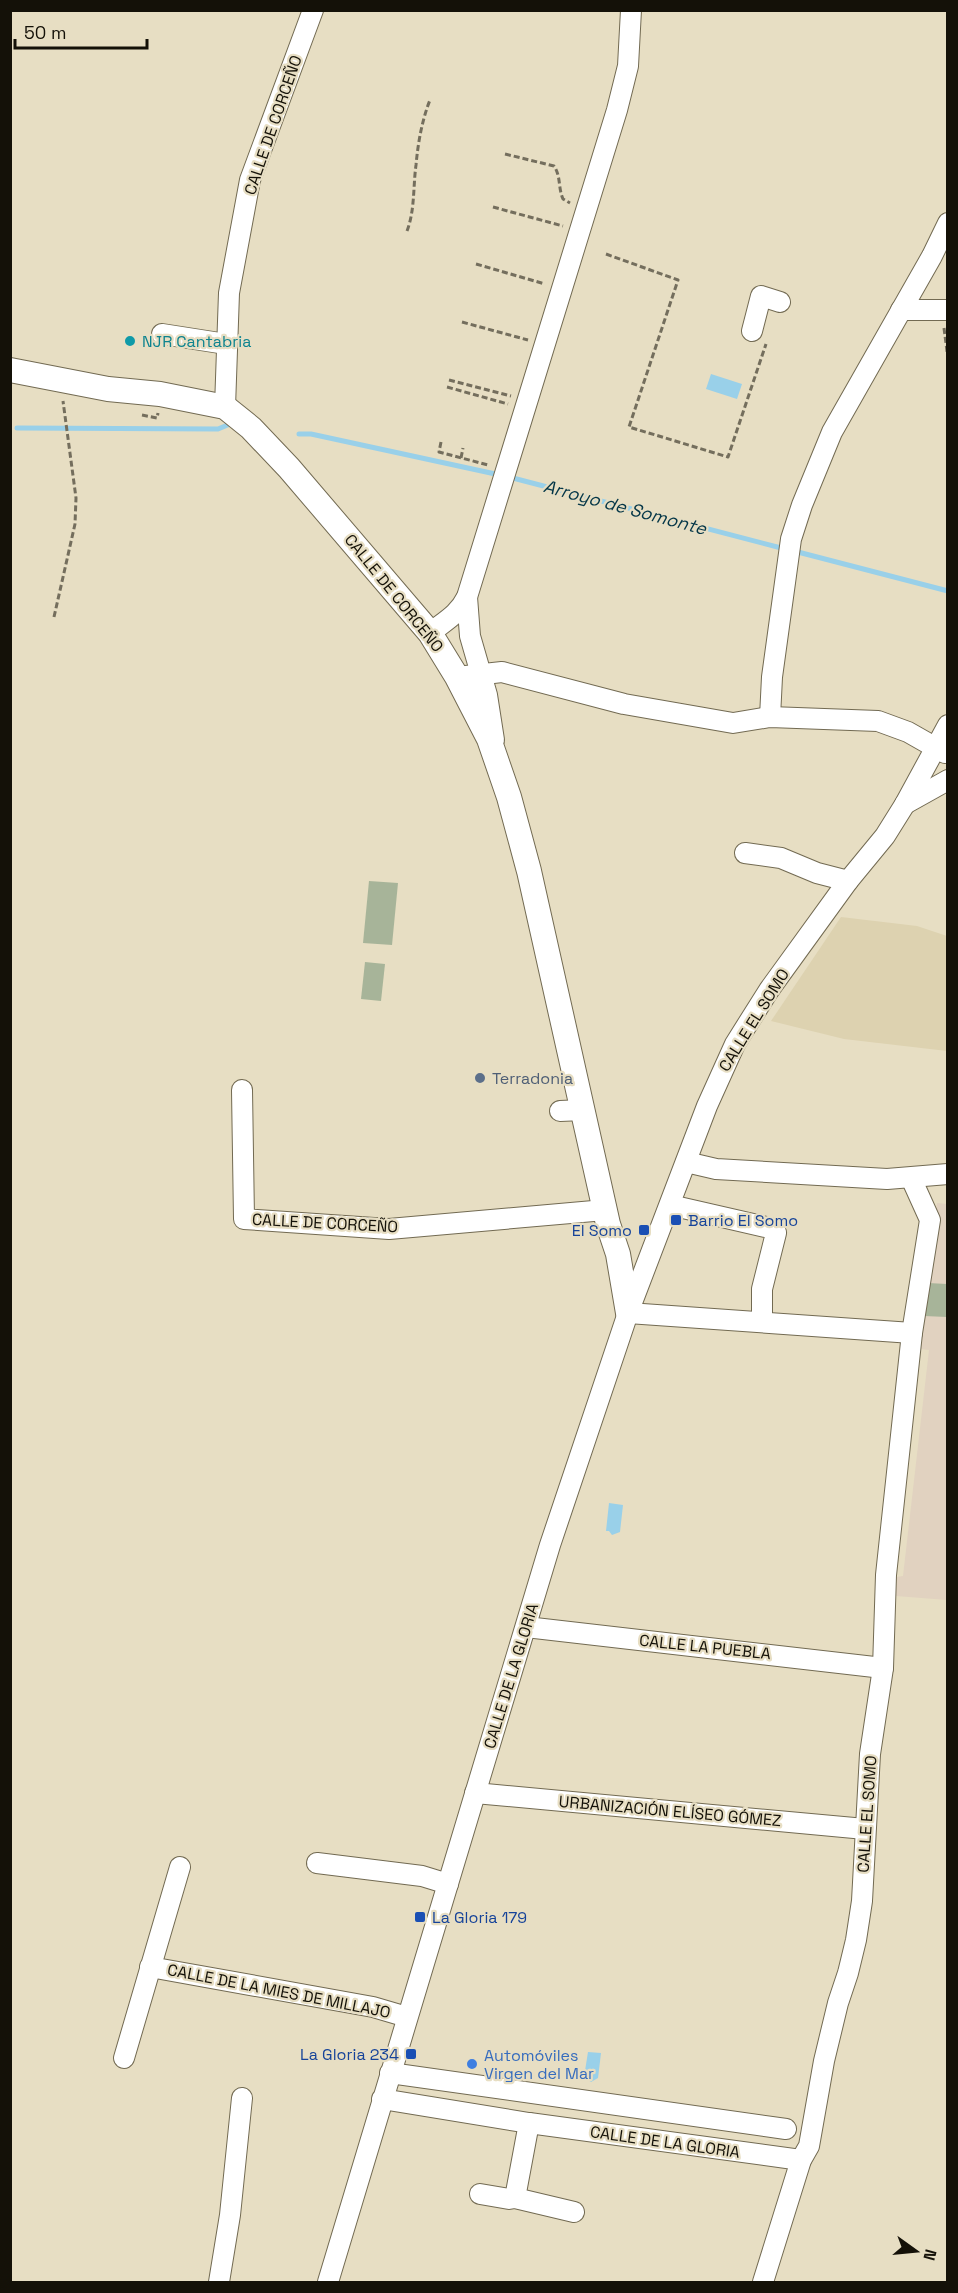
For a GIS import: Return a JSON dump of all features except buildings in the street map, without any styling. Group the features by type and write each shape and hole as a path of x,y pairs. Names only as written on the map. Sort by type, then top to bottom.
{"main road":[{"path":"10,370 108,389 160,394 225,407"},
{"name":"CALLE DE CORCEÑO","path":"225,407 251,428 289,468 436,641 470,669 530,871 572,1110 618,1254 628,1313"},
{"name":"CALLE DE CORCEÑO","path":"618,1254 640,1282"}],"street":[{"name":"CALLE DE CORCEÑO","path":"225,407 229,293 250,180 313,10"},
{"path":"436,641 461,609 467,597 617,110 628,66 631,10"},
{"path":"770,717 772,677 791,539 832,432 932,256 948,223"},
{"path":"760,333 761,296 780,302"},
{"path":"901,310 944,310"},
{"path":"162,334 226,344"},
{"path":"467,597 470,669 502,672 624,704 734,723 770,717 878,722 908,732 942,751"},
{"name":"CALLE EL SOMO","path":"640,1282 716,1085 735,1044 769,990 848,881 885,836 904,804 942,751 948,724"},
{"path":"904,804 948,780"},
{"path":"745,852 781,858 817,873 848,881"},
{"name":"CALLE DE CORCEÑO","path":"242,1090 244,1219 389,1229 605,1210"},
{"path":"686,1162 716,1169 887,1179 948,1174"},
{"name":"CALLE EL SOMO","path":"763,2283 801,2160 809,2145 827,2050 856,1940 862,1901 870,1754 883,1668 886,1575 912,1334 930,1220 911,1178"},
{"path":"670,1205 770,1228 776,1233 762,1289 762,1322"},
{"name":"CALLE DE LA GLORIA","path":"327,2283 550,1545 640,1282"},
{"path":"628,1313 912,1334"},
{"name":"CALLE LA PUEBLA","path":"526,1627 883,1668"},
{"name":"URBANIZACIÓN ELÍSEO GÓMEZ","path":"476,1793 865,1829"},
{"path":"316,1863 422,1876 448,1884"},
{"name":"CALLE DE LA MIES DE MILLAJO","path":"124,2058 180,1867"},
{"name":"CALLE DE LA MIES DE MILLAJO","path":"150,1967 372,2007 407,2017"},
{"name":"CALLE DE LA GLORIA","path":"390,2073 786,2130"},
{"path":"219,2283 230,2215 242,2098"},
{"name":"CALLE DE LA GLORIA","path":"382,2099 529,2123 801,2160"},
{"path":"515,2198 529,2123"},
{"path":"480,2194 515,2198 574,2211"}],"path":[{"path":"407,231 413,206 419,144 430,100"},
{"path":"505,154 554,166 558,172 563,199 586,210"},
{"path":"493,207 579,231"},
{"path":"606,255 678,280 629,427 728,457 760,333"},
{"path":"476,264 562,288"},
{"path":"944,310 948,358"},
{"path":"462,322 544,344"},
{"path":"449,380 526,404"},
{"path":"447,387 526,404"},
{"path":"54,616 75,524 76,498 65,417"},
{"path":"441,442 439,452 461,458 502,479"},
{"path":"461,458 463,448"}],"shaded area":[{"path":"841,917 917,926 947,936 947,1051 844,1039 771,1021"},
{"path":"937,1203 947,1204 947,1600 896,1596 896,1577 903,1576 929,1350 920,1349"}],"green space":[{"path":"369,881 398,883 392,945 363,943"},
{"path":"365,962 385,964 381,1001 361,999"},
{"path":"928,1283 947,1284 947,1317 924,1316"}],"water":[{"path":"711,374 742,384 737,399 706,389"},
{"path":"609,1503 623,1505 620,1532 612,1535 606,1531"},
{"path":"588,2052 601,2053 598,2078 591,2082 584,2077"}],"waterway":[{"path":"17,428 218,429 230,424"},
{"name":"Arroyo de Somonte","path":"299,434 311,434 500,475"},
{"name":"Arroyo de Somonte","path":"509,477 785,549"},
{"name":"Arroyo de Somonte","path":"794,551 948,591"}],"place":[{"name":"NJR Cantabria","path":"130,341"},
{"name":"Terradonia","path":"480,1078"},
{"name":"Barrio El Somo","path":"676,1220"},
{"name":"El Somo","path":"644,1230"},
{"name":"La Gloria 179","path":"420,1917"},
{"name":"La Gloria 234","path":"411,2054"},
{"name":"Automóviles Virgen del Mar","path":"472,2064"}]}
